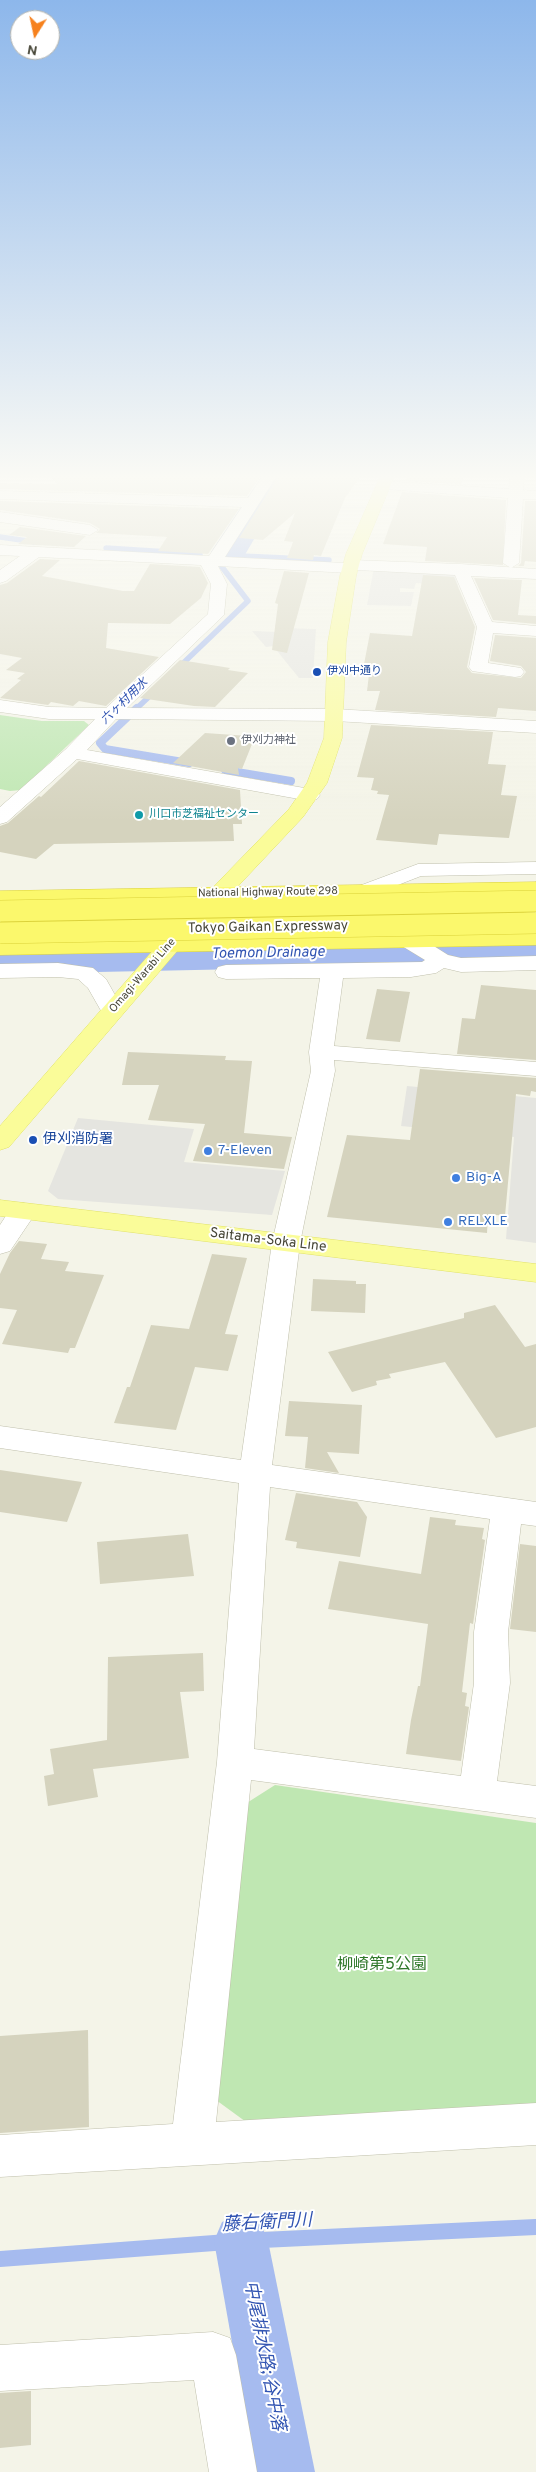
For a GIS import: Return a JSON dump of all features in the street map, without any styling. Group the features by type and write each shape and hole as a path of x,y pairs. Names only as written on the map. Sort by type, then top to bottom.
{"highway":[{"name":"National Highway Route 298","path":"0,897 217,895 536,888"},
{"name":"Tokyo Gaikan Expressway","path":"0,911 536,901"},
{"name":"Tokyo Gaikan Expressway","path":"0,933 536,923"},
{"path":"0,948 536,938"}],"main road":[{"name":"Omagi-Warabi Line","path":"0,1142 170,945 276,836 310,795 329,755 335,715 337,642 346,592"},
{"name":"Saitama-Soka Line","path":"12,1209 536,1272"}],"street":[{"path":"0,818 73,753 110,714 216,615 218,592"},
{"path":"470,592 486,627 478,667 515,672"},
{"path":"486,627 536,630"},
{"path":"0,706 49,713 335,715 536,727"},
{"path":"73,753 310,795"},
{"path":"0,794 22,799"},
{"path":"367,892 418,870 536,868"},
{"path":"410,941 440,960 461,965 536,963"},
{"path":"226,972 411,970 428,968 440,960"},
{"path":"0,971 58,970 85,973 98,984 112,1011"},
{"path":"192,2144 234,1762 254,1475 286,1243 322,1071 321,1052 332,971"},
{"path":"321,1052 536,1069"},
{"path":"0,1245 12,1209"},
{"path":"0,1437 522,1512 491,1632 492,1683 477,1794"},
{"path":"234,1762 536,1802"},
{"path":"0,2156 536,2124"},
{"path":"0,2368 212,2355 233,2472"}],"green space":[{"path":"0,715 42,721 84,721 89,725 21,790 10,791 0,789"},
{"name":"柳崎第5公園","path":"275,1785 536,1823 536,2112 253,2127 216,2100 242,1806"}],"shaded area":[{"path":"369,592 414,592 411,606 367,605"},
{"path":"282,628 316,629 313,678 299,678 273,646 266,647 252,631 281,632"},
{"path":"407,1086 536,1098 536,1243 506,1239 514,1137 401,1126"},
{"path":"78,1118 194,1129 184,1162 285,1171 272,1215 58,1199 48,1191"}],"building":[{"path":"0,592 204,592 201,598 170,624 108,623 106,648 159,657 106,706 79,701 73,706 51,702 48,705 0,698 21,680 17,679 25,673 6,670 22,658 0,654"},
{"path":"278,592 304,592 287,653 272,650 278,604 275,603"},
{"path":"420,592 460,592 475,627 467,667 472,673 521,678 526,672 521,666 490,661 495,635 536,638 536,711 498,708 496,717 375,710 380,691 367,691 370,666 364,664 370,633 412,636"},
{"path":"480,592 521,592 518,615 536,616 536,624 493,620"},
{"path":"180,660 230,668 228,670 248,673 215,707 194,706 140,698"},
{"path":"371,725 493,732 488,764 506,765 501,795 517,796 509,838 439,834 437,845 376,840 389,795 377,794 378,791 371,790 374,778 357,777"},
{"path":"205,733 249,736 248,738 254,739 242,769 238,768 239,775 173,763"},
{"path":"79,761 240,790 242,824 233,824 234,841 54,844 36,859 0,852 0,826 8,823 39,796 41,797"},
{"path":"481,985 536,990 536,1060 457,1054 462,1018 475,1019"},
{"path":"377,989 410,992 400,1042 366,1039"},
{"path":"128,1052 226,1056 225,1060 252,1061 244,1133 292,1137 284,1169 193,1161 205,1124 148,1120 159,1085 122,1085"},
{"path":"420,1069 536,1078 536,1092 531,1091 530,1096 516,1094 505,1216 488,1214 487,1233 327,1217 347,1135 410,1140"},
{"path":"19,1241 47,1244 41,1259 69,1262 65,1271 104,1275 75,1348 70,1348 68,1353 2,1344 17,1310 0,1308 0,1274 10,1253"},
{"path":"212,1254 247,1258 225,1334 238,1335 228,1371 195,1367 176,1430 114,1423 127,1387 130,1387 151,1325 189,1329"},
{"path":"313,1279 356,1281 356,1284 366,1284 365,1313 311,1311"},
{"path":"495,1305 525,1347 536,1344 536,1427 496,1438 445,1362 389,1374 391,1378 376,1381 377,1385 352,1392 328,1352 464,1318 464,1313"},
{"path":"289,1401 362,1405 359,1454 327,1452 339,1473 305,1468 308,1437 285,1436"},
{"path":"0,1470 82,1482 67,1522 0,1512"},
{"path":"296,1493 357,1502 367,1517 360,1557 296,1548 297,1542 285,1540"},
{"path":"430,1517 456,1520 455,1525 484,1528 482,1539 485,1540 473,1624 470,1623 462,1692 467,1693 465,1706 469,1707 461,1761 406,1754 418,1686 420,1686 428,1624 328,1609 339,1561 421,1574"},
{"path":"188,1534 194,1576 100,1584 97,1542"},
{"path":"520,1544 536,1546 536,1632 510,1629"},
{"path":"203,1653 204,1691 180,1692 189,1758 93,1769 98,1797 48,1806 44,1776 54,1774 50,1749 107,1740 108,1657"},
{"path":"88,2030 89,2127 0,2133 0,2036"},
{"path":"31,2391 31,2445 0,2448 0,2393"}],"waterway":[{"name":"六ヶ村用水","path":"176,670 248,601 241,592"},
{"name":"六ヶ村用水","path":"136,709 155,691"},
{"name":"六ヶ村用水","path":"137,708 100,743 105,749 189,763"},
{"name":"六ヶ村用水","path":"225,770 291,781"},
{"name":"Toemon Drainage","path":"0,960 536,949"},
{"name":"藤右衛門川","path":"0,2259 241,2241 536,2227"},
{"name":"中尾排水路; 谷中落","path":"241,2241 285,2472"}],"place":[{"name":"伊刈中通り","path":"317,672"},
{"name":"伊刈力神社","path":"231,741"},
{"name":"川口市芝福祉センター","path":"139,815"},
{"name":"伊刈消防署","path":"33,1140"},
{"name":"7-Eleven","path":"208,1151"},
{"name":"Big-A","path":"456,1178"},
{"name":"RELXLE","path":"448,1222"}]}
